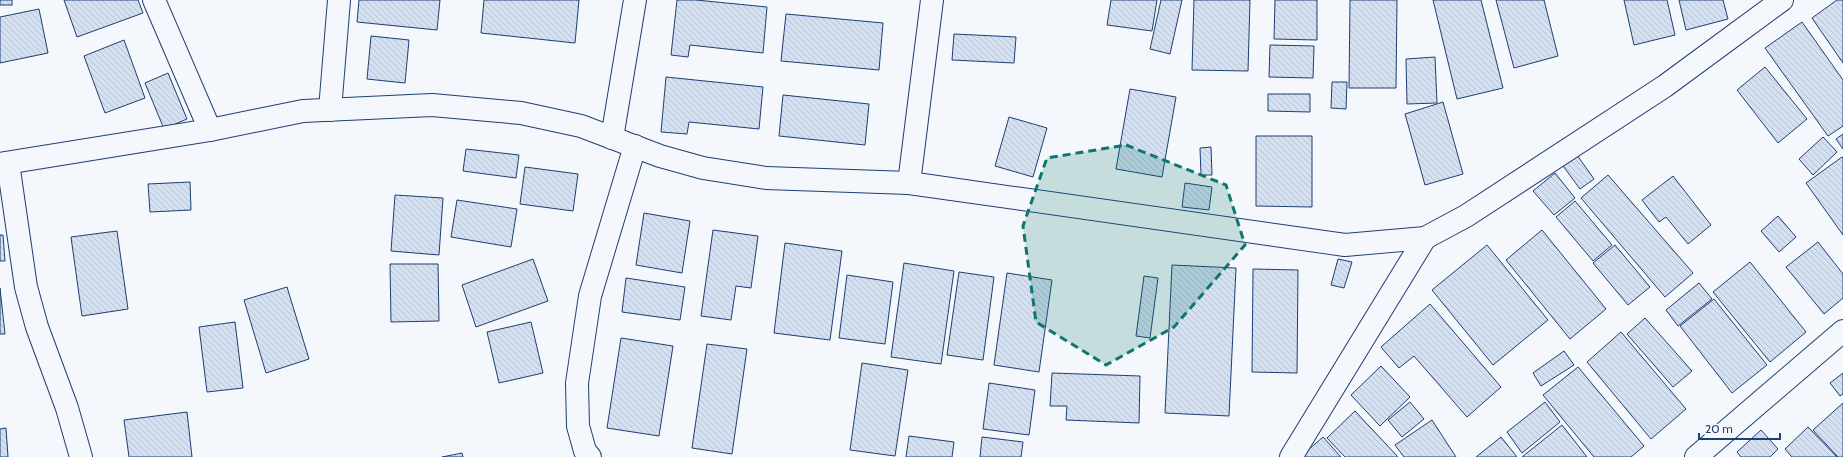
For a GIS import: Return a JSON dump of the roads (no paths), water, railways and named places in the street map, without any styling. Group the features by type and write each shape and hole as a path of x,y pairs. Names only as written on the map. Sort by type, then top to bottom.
{"street":[{"path":"154,0 210,130"},
{"path":"330,110 339,0"},
{"path":"612,138 635,0"},
{"path":"910,183 932,0"},
{"path":"81,457 67,408 36,327 26,287 4,164 210,130 303,111 432,105 521,113 581,126 660,156 703,168 766,178 910,183 1345,245 1425,238 1466,216 1665,86 1770,4"},
{"path":"590,457 585,452 578,426 577,383 579,367 590,296 635,146"},
{"path":"1291,457 1425,238"},
{"path":"1696,457 1841,337"}]}
